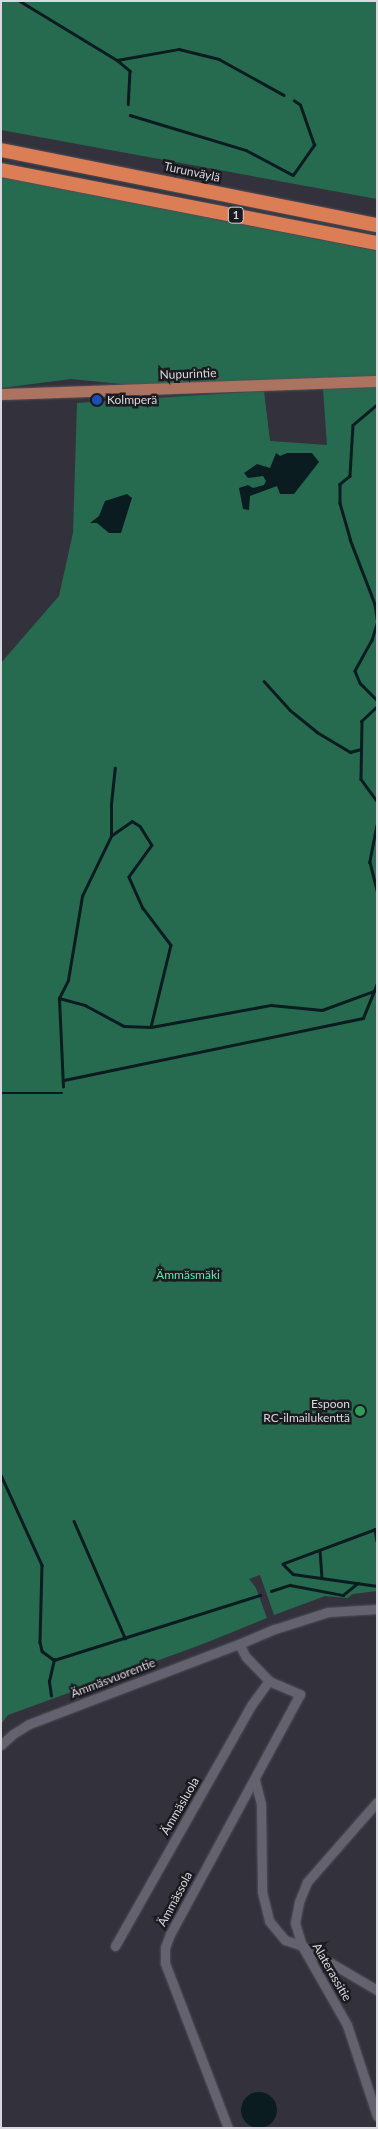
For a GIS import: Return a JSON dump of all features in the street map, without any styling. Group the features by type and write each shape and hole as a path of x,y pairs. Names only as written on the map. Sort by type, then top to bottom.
{"highway":[{"name":"Turunväylä","path":"1,150 377,225"},
{"name":"1","path":"1,170 377,243"}],"main road":[{"name":"Nupurintie","path":"1,394 377,381"}],"street":[{"name":"Ämmäsvuorentie","path":"1,1745 13,1734 29,1724 239,1644 275,1628 328,1612 377,1610"},
{"path":"239,1644 246,1657 269,1681"},
{"name":"Ämmässola","path":"228,2128 165,1963 165,1948 170,1934 300,1694 269,1681"},
{"name":"Ämmäsluola","path":"115,1946 252,1704 269,1681"},
{"path":"255,1780 261,1804 262,1892 269,1920 285,1940 302,1946 377,1990"},
{"name":"Alaterassitie","path":"377,1802 307,1882 299,1902 295,1923 302,1946 347,2025 377,2116"}],"green space":[{"path":"1,1 377,1 377,199 1,130"},
{"path":"1,177 377,251 377,377 132,385 71,379 1,388"},
{"name":"Ämmäsmäki","path":"377,387 377,1591 353,1594 347,1598 325,1596 274,1615 260,1575 249,1579 256,1588 267,1618 203,1644 8,1715 1,1724 1,663 59,596 73,533 77,403 264,391 270,441 327,445 323,389"}],"shaded area":[{"path":"276,453 280,456 287,453 312,453 319,462 294,494 280,494 277,486 250,496 249,510 243,509 239,488 248,485 253,488 264,485 266,481 263,476 248,478 244,473 257,464 270,468"},
{"path":"127,494 132,498 121,533 109,533 97,523 90,523 99,516 105,501"},
{"path":"259,2092 266,2093 272,2097 276,2103 276,2117 272,2123 266,2127 259,2128 252,2127 246,2123 242,2117 241,2110 242,2103 246,2097 252,2093"}],"waterway":[{"path":"20,1 117,60 179,49 219,59 284,95"},
{"path":"117,60 130,71 128,104"},
{"path":"130,115 246,150 293,175 314,145 300,105 294,101"},
{"path":"377,405 353,425 350,476 340,484 340,503 350,539 375,604 377,619"},
{"path":"377,624 372,640 355,671 360,683 377,700"},
{"path":"264,681 290,710 317,732 350,752 361,749"},
{"path":"377,707 362,721 361,779 377,801"},
{"path":"63,1087 59,998 68,980 82,896 111,836 111,804 115,768"},
{"path":"112,835 132,821 140,826 152,845 129,877 143,908 171,945 151,1027"},
{"path":"377,825 370,862 377,890"},
{"path":"64,1080 363,1018 377,983"},
{"path":"59,998 85,1005 124,1026 151,1027 271,1005 322,1010 374,991"},
{"path":"1,1093 62,1093"},
{"path":"1,1475 42,1565 40,1642 42,1651 54,1660"},
{"path":"74,1521 125,1638"},
{"path":"375,1529 377,1541"},
{"path":"377,1529 283,1564 293,1574 377,1586"},
{"path":"320,1550 322,1578"},
{"path":"271,1591 290,1585 343,1595 358,1583"},
{"path":"51,1696 49,1681 54,1660 260,1595"}],"place":[{"name":"Kolmperä","path":"97,400"},
{"name":"Espoon RC-ilmailukenttä","path":"360,1411"}]}
